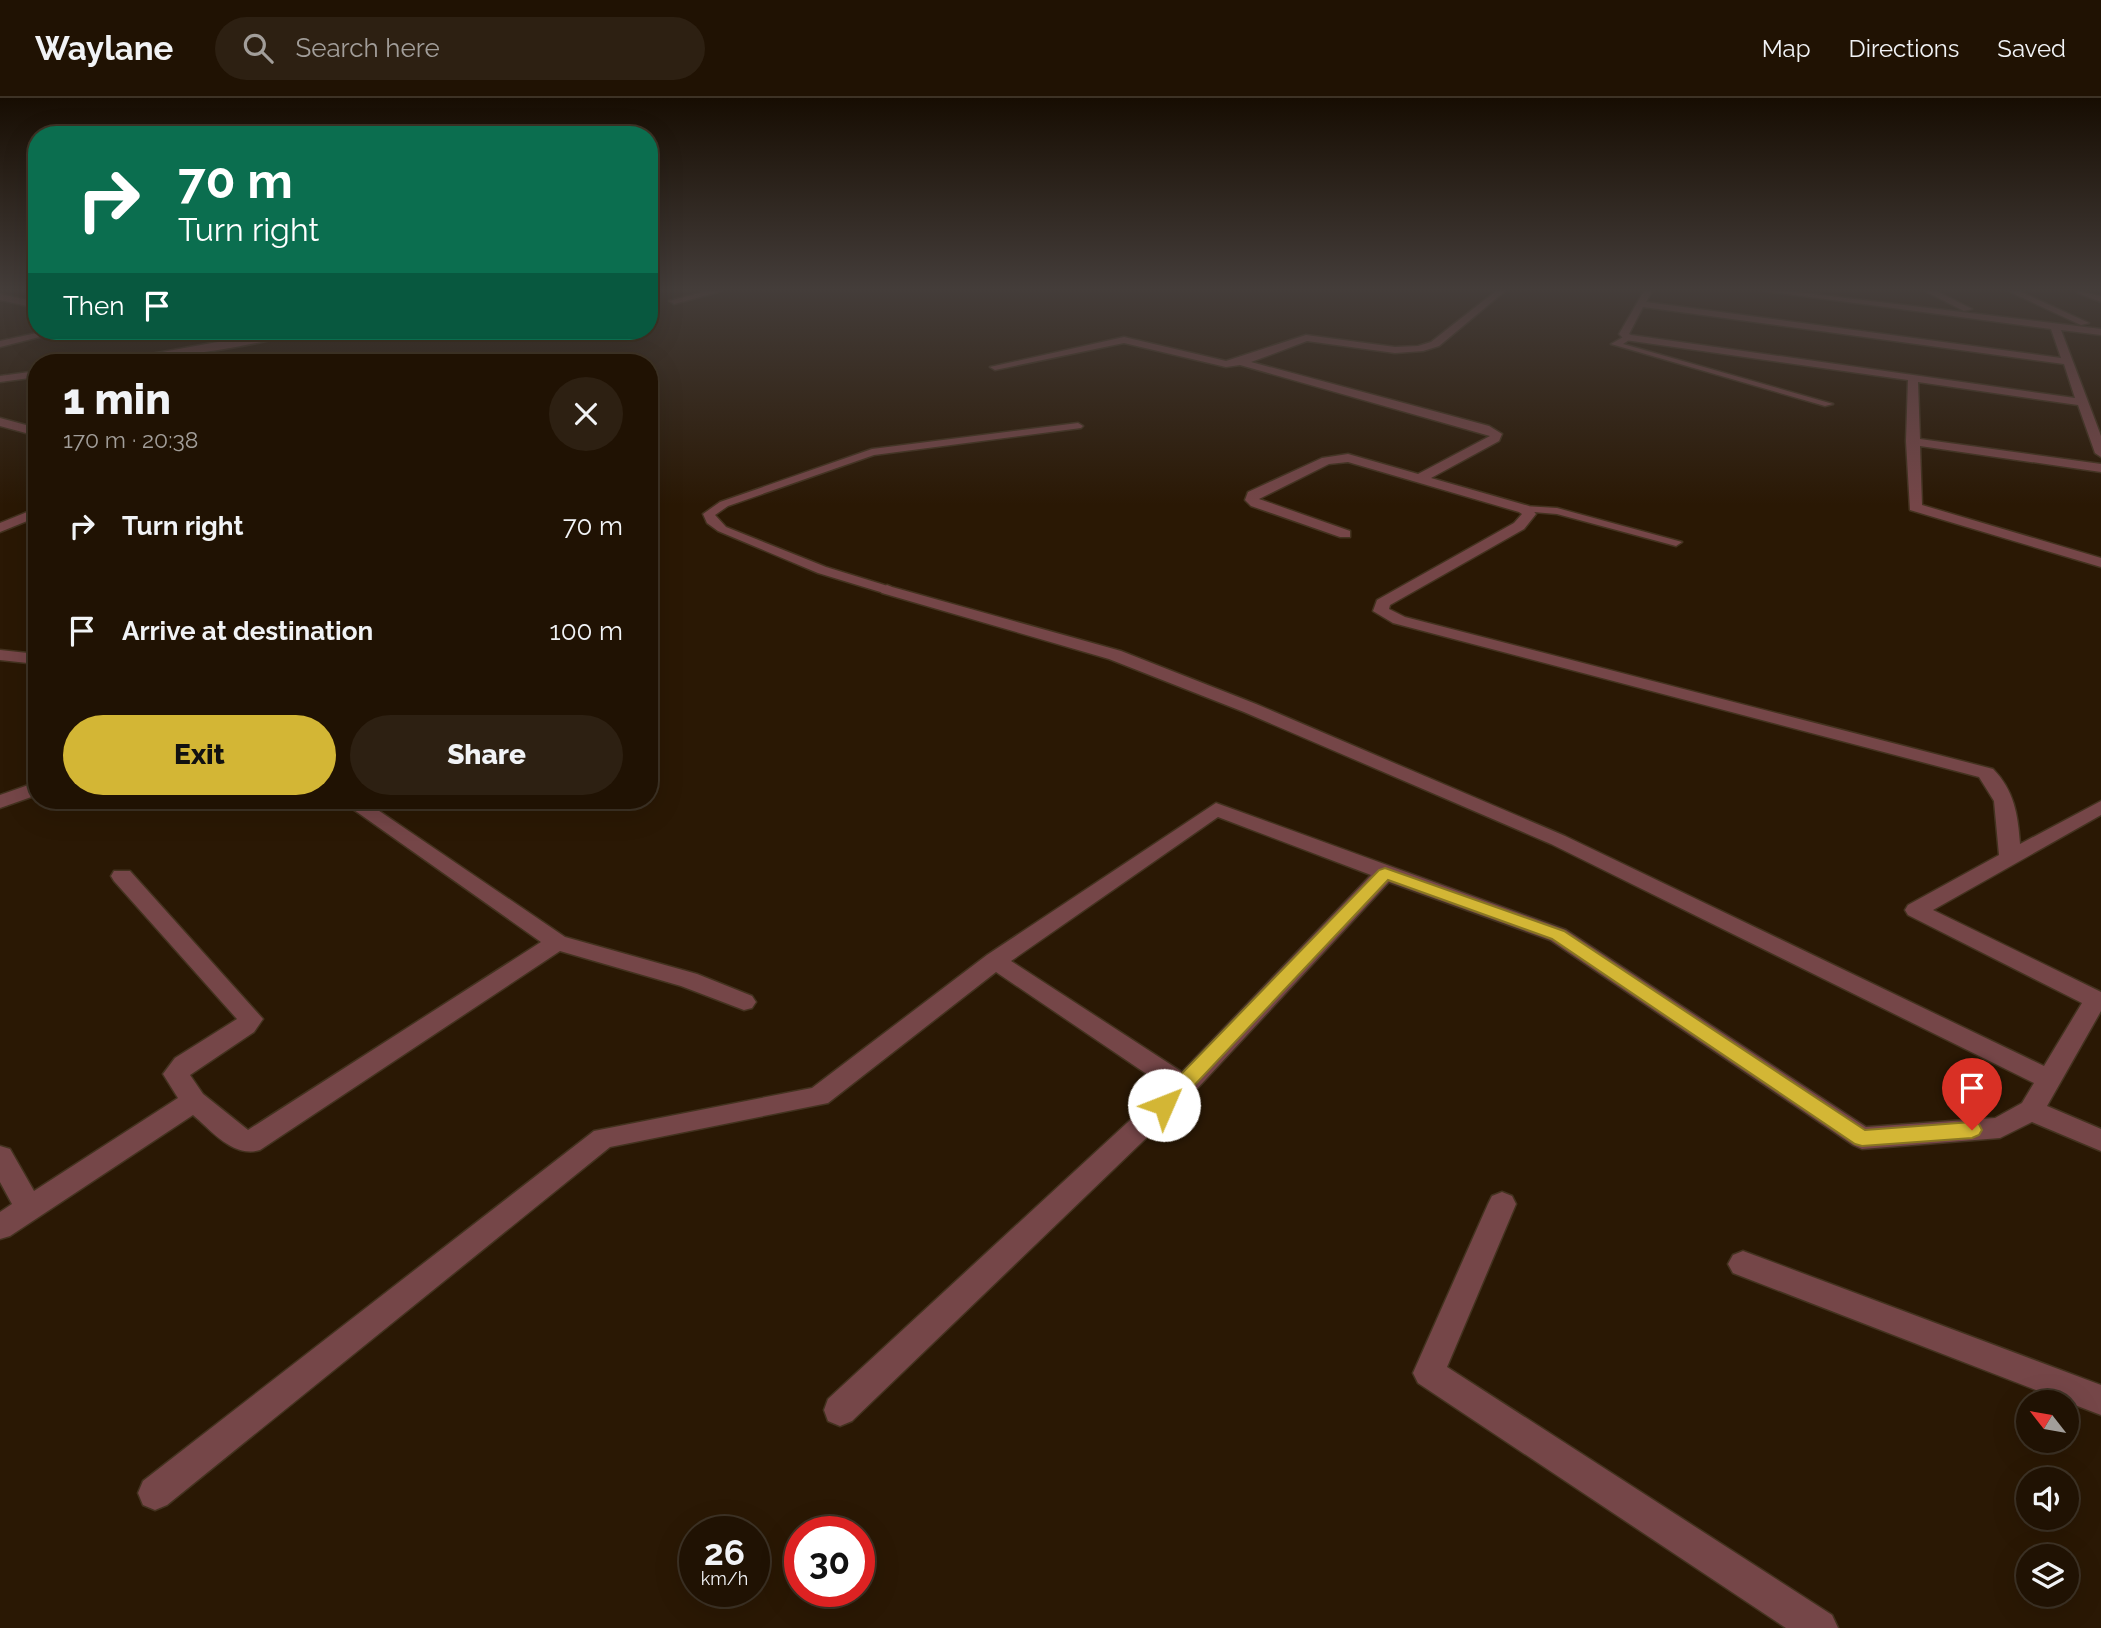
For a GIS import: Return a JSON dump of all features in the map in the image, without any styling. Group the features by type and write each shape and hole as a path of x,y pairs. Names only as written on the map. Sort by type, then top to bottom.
{"street":[{"path":"995,367 1017,362"},
{"path":"1241,362 1485,429 1496,435 1422,478"},
{"path":"1802,362 2083,402"},
{"path":"2069,362 2101,453"},
{"path":"0,379 28,375"},
{"path":"1913,378 1915,506 2101,563"},
{"path":"0,422 28,430"},
{"path":"1912,441 2101,468"},
{"path":"1345,534 1256,503 1252,500 1253,495 1340,457 1362,460 1524,509 1529,514 1519,526 1382,603 1381,611 1399,620 1986,773 1996,780 2007,812 2010,859"},
{"path":"0,528 28,516"},
{"path":"887,590 1115,656 1250,708 1558,840 2049,1079"},
{"path":"0,655 28,658"},
{"path":"0,802 28,791"},
{"path":"155,1493 603,1138 819,1097 995,961 1216,809 1558,935 1862,1138 2000,1128 2031,1110 2098,1000 1916,910 2101,807"},
{"path":"363,809 557,942 689,980 744,1002"},
{"path":"840,1410 1184,1086 1385,873"},
{"path":"122,876 251,1018 245,1026 179,1070 175,1078 194,1101 244,1142 250,1142 557,942"},
{"path":"995,961 1184,1086"},
{"path":"0,1227 194,1101"},
{"path":"2031,1110 2101,1140"},
{"path":"0,1157 29,1208"},
{"path":"1502,1204 1429,1373 1819,1628"},
{"path":"1742,1264 2101,1400"}],"lane":[{"path":"1680,362 1828,404"},
{"path":"887,590 822,570 722,528 711,521 709,514 724,504 861,455 1078,426"},
{"path":"1524,509 1557,511 1676,542"}],"route":[{"path":"1164,1105 1385,873 1558,935 1862,1138 1972,1130"}]}
